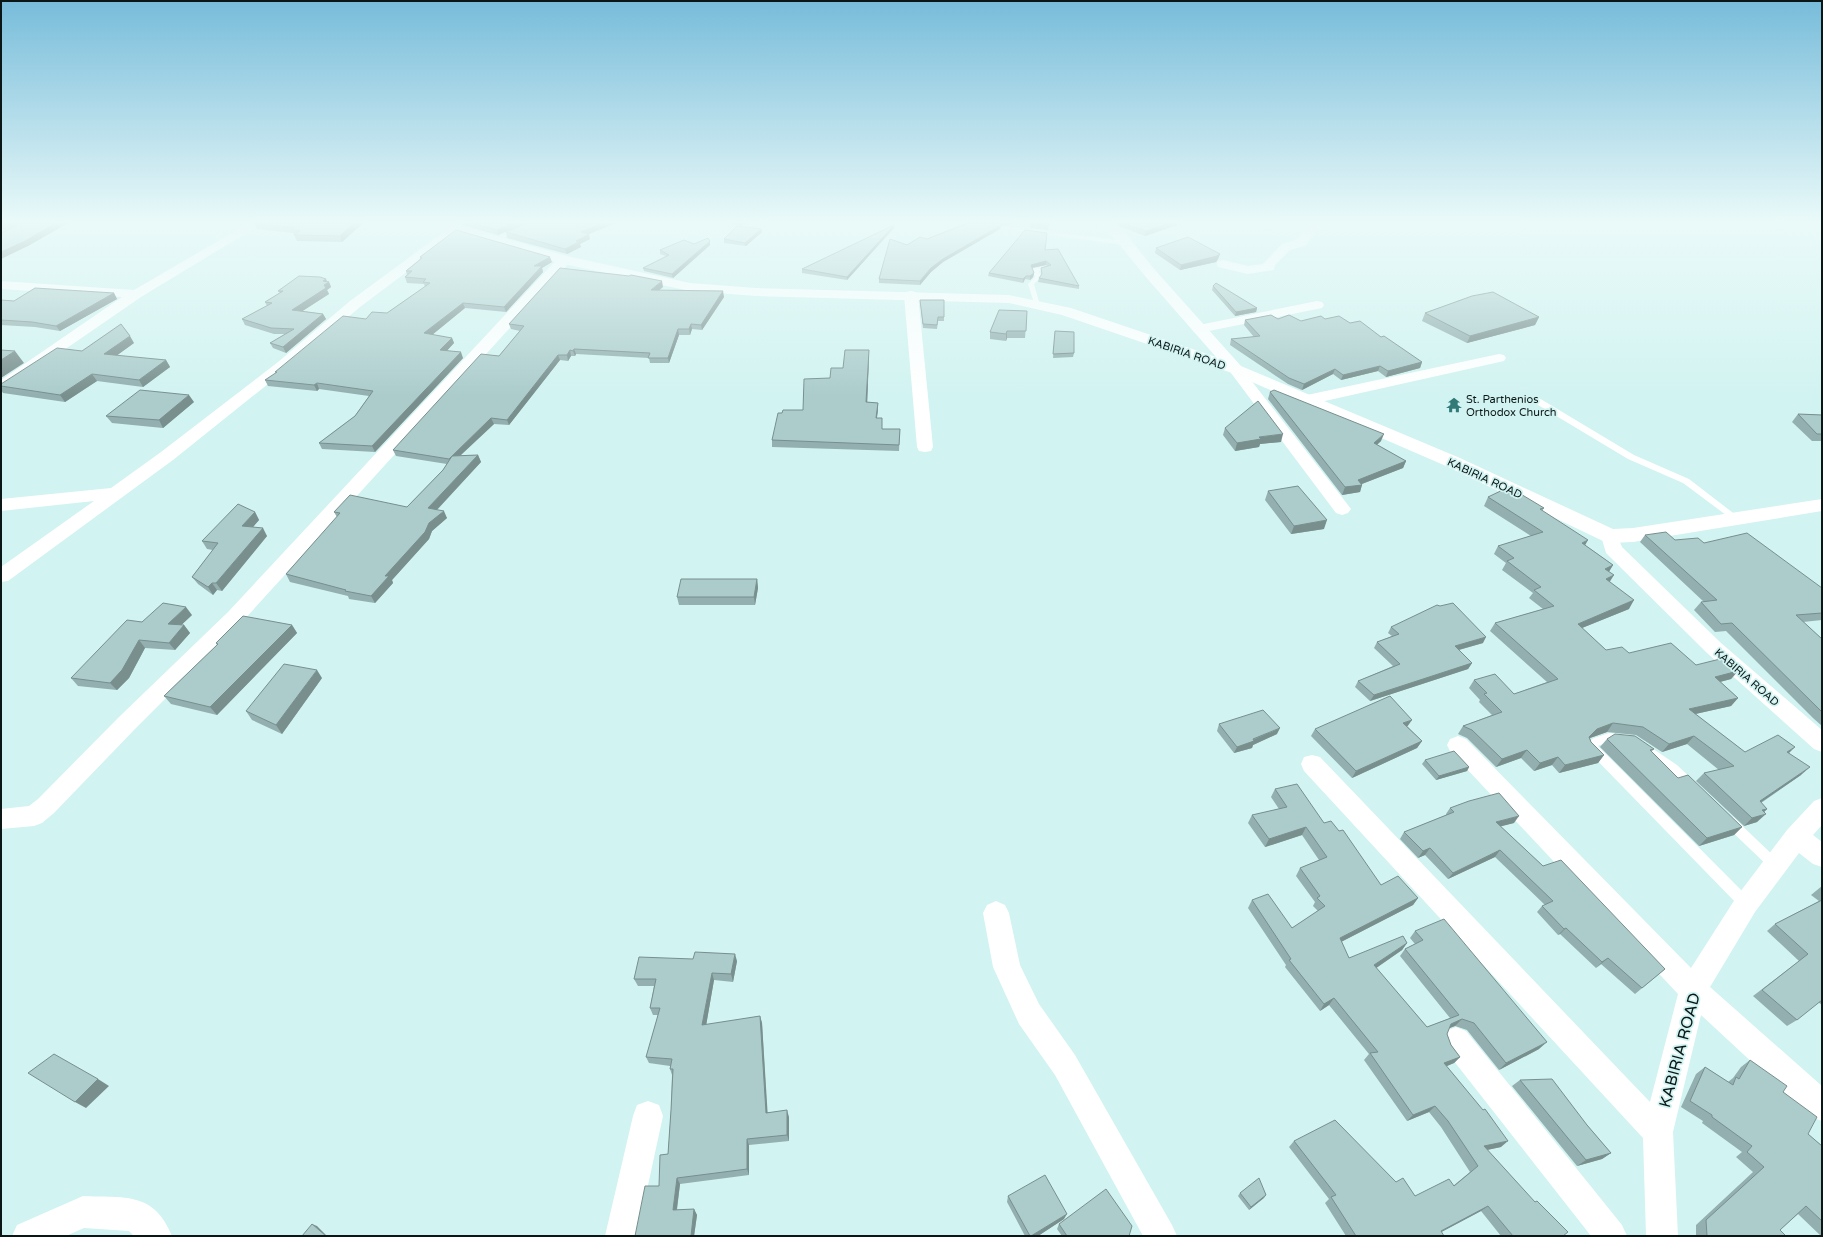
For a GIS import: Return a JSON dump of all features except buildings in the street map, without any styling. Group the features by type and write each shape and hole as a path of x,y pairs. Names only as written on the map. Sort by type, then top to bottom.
{"main road":[{"name":"KABIRIA ROAD","path":"661,281 690,287 756,292 1009,299 1066,311 1235,369 1453,462 1610,536"},
{"path":"1157,281 1235,369"},
{"path":"1610,536 1633,535 1822,505"}],"street":[{"path":"1,387 136,294 159,281"},
{"path":"1,576 167,456 280,367 383,281"},
{"path":"1,819 34,816 46,806 127,723 235,617 545,281"},
{"path":"1,285 136,294"},
{"path":"911,296 925,447"},
{"path":"1199,329 1317,304"},
{"path":"1307,400 1499,358"},
{"path":"1235,369 1342,509"},
{"path":"1,505 117,492"},
{"name":"KABIRIA ROAD","path":"1610,536 1613,549 1709,642 1822,742"},
{"path":"1458,745 1693,990 1822,1106"},
{"path":"1312,764 1658,1132"},
{"name":"KABIRIA ROAD","path":"1662,1236 1658,1132 1693,990 1746,904 1796,837 1822,808"},
{"path":"1796,837 1822,856"},
{"path":"996,913 1007,967 1030,1014 1065,1065 1161,1236"},
{"path":"1456,1041 1611,1236"},
{"path":"621,1236 648,1116"},
{"path":"28,1236 83,1212 137,1215 156,1236"}],"lane":[{"path":"1034,281 1031,284 1037,305"},
{"path":"1536,400 1630,458 1671,474 1686,482 1737,519"},
{"path":"1701,795 1673,768 1631,739 1607,737 1596,741 1590,746 1746,904"},
{"path":"1718,811 1775,865"}],"place":[{"name":"St. Parthenios Orthodox Church","path":"1454,405"}]}
